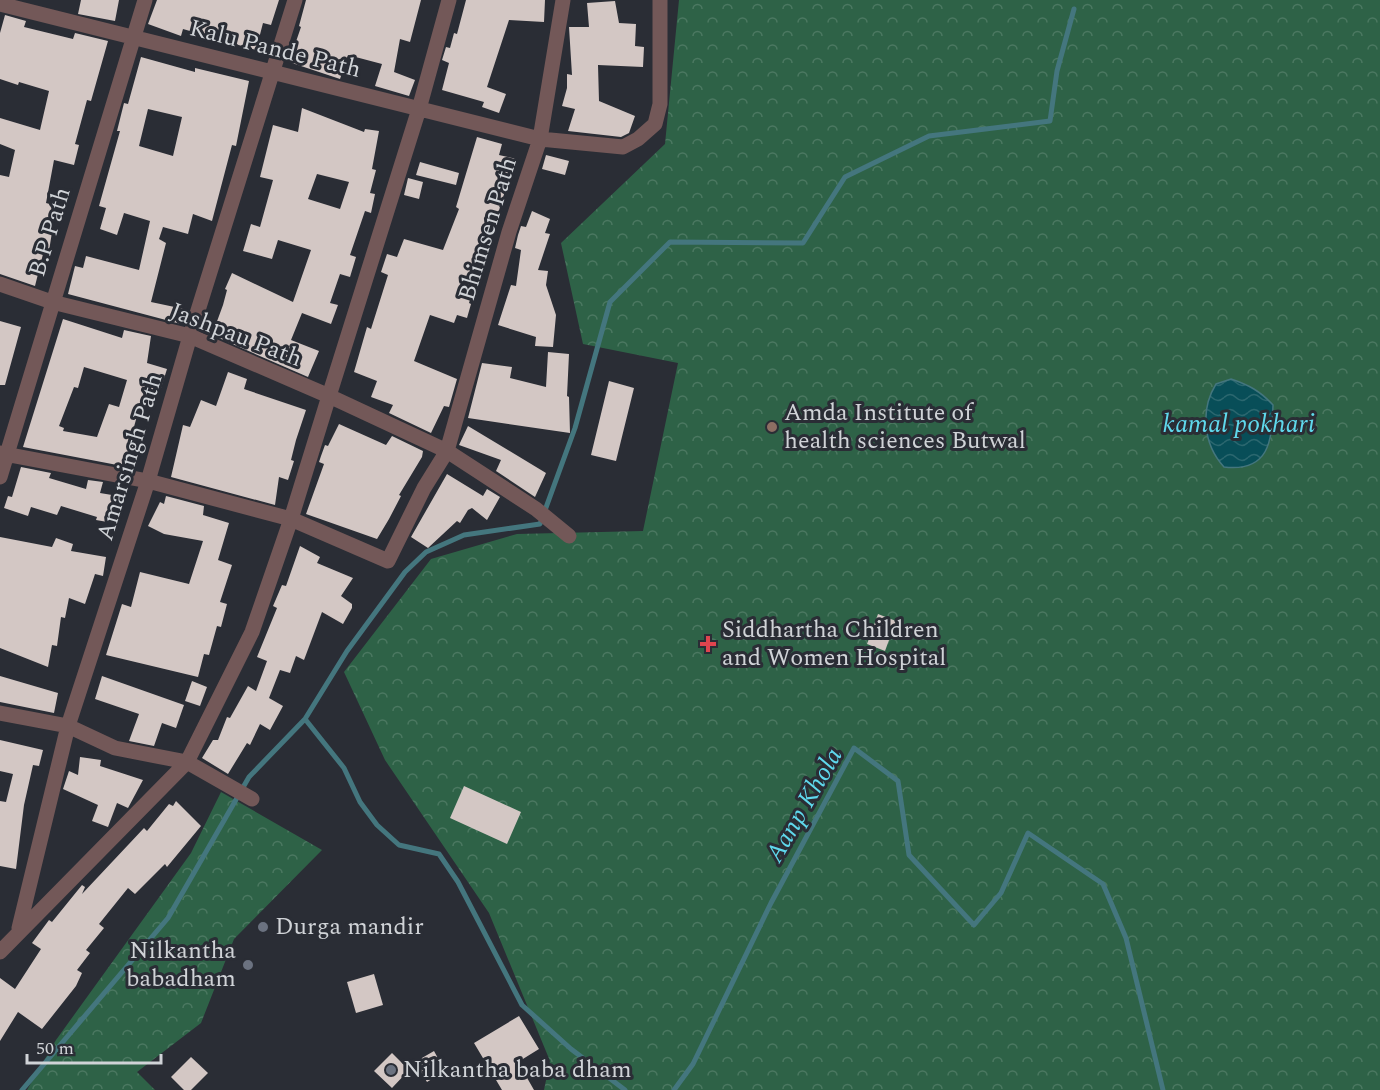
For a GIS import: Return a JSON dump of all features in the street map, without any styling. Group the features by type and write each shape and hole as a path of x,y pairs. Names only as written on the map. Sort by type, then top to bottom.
{"street":[{"name":"B.P Path","path":"0,477 4,454 145,0"},
{"name":"Amarsingh Path","path":"19,930 68,726 148,481 190,336 295,0"},
{"path":"0,951 187,762 252,632 330,396 419,109 448,0"},
{"path":"540,139 562,0"},
{"name":"Bhimsen Path","path":"291,519 388,561 424,488 447,451 509,232 540,139 623,147 638,140 655,124 660,104 660,0"},
{"name":"Kalu Pande Path","path":"0,4 540,139"},
{"name":"Jashpau Path","path":"0,284 52,302 190,336 330,396 447,451 536,509 569,536"},
{"path":"4,454 148,481 291,519"},
{"path":"0,713 68,726 116,748 187,762 252,799"}],"green space":[{"path":"679,0 1380,0 1380,1090 544,1090 550,1061 489,913 385,760 344,672 431,559 517,534 643,531 678,363 583,344 561,243 665,144"},
{"path":"221,792 322,850 234,939 201,1023 137,1072 155,1090 27,1090 56,1040 191,853"}],"water":[{"name":"kamal pokhari","path":"1231,379 1254,389 1273,405 1271,431 1265,452 1250,465 1239,467 1224,467 1212,448 1206,427 1208,405 1216,384"}],"building":[{"path":"81,0 119,0 115,21 78,14"},
{"path":"157,0 279,0 271,25 263,23 256,50 183,29 181,36 148,24"},
{"path":"306,0 421,0 410,42 400,39 394,72 415,80 409,96 375,86 382,64 348,55 340,79 289,62 301,27 299,26"},
{"path":"466,0 545,0 544,22 509,20 487,87 506,94 499,113 482,107 484,102 442,90 449,63 442,60 446,47 450,48 454,33 457,34"},
{"path":"615,1 619,23 636,24 635,46 644,47 643,67 598,65 599,101 635,116 629,133 621,137 568,131 575,109 562,106 567,88 567,74 572,75 569,27 589,27 587,3"},
{"path":"5,15 26,21 24,27 73,39 75,33 108,41 91,101 87,100 75,144 79,145 74,165 54,160 46,203 53,205 47,231 52,232 49,251 44,250 35,286 0,274 0,175 9,177 15,150 0,144 0,118 40,130 49,91 0,79 0,33"},
{"path":"141,57 195,72 195,68 249,81 236,146 232,145 212,221 193,214 188,234 163,227 159,239 166,243 151,302 184,309 181,324 68,294 75,266 83,268 86,256 139,270 150,221 124,213 117,235 100,229 106,208 99,206 120,131 117,131 124,103 128,104","holes":["148,109 182,117 173,156 139,146"]},
{"path":"302,108 364,132 365,129 379,131 372,169 376,170 370,193 375,194 371,213 365,211 350,255 356,257 350,277 340,274 330,303 338,305 331,324 302,313 291,340 319,351 308,377 212,335 232,273 293,302 311,250 278,240 272,259 243,251 251,224 260,227 273,180 260,177 273,125 298,132","holes":["317,174 349,182 340,209 308,199"]},
{"path":"477,137 502,144 499,155 516,159 508,192 505,191 496,220 494,219 469,303 471,304 467,318 457,315 454,323 430,315 414,361 457,379 449,407 444,406 431,433 389,413 393,405 371,397 377,381 354,372 367,327 371,329 388,275 381,272 387,254 397,257 404,239 443,250 459,209 456,207"},
{"path":"546,155 569,161 565,175 542,169"},
{"path":"420,162 459,173 456,185 416,175"},
{"path":"408,178 423,182 419,199 404,195"},
{"path":"532,211 550,219 545,233 550,234 538,270 548,271 546,285 556,315 553,347 535,346 536,337 498,325 511,285 516,286 521,250 515,248 518,235 521,226 526,227"},
{"path":"63,319 122,338 124,330 151,336 147,363 167,369 161,388 154,386 147,407 140,405 129,445 138,447 133,468 23,447","holes":["84,367 127,380 119,407 109,404 97,437 63,431 64,428 59,426 74,387 78,388"]},
{"path":"0,321 21,327 5,385 0,385"},
{"path":"548,352 569,354 567,396 569,397 570,433 468,418 482,363 512,367 510,378 546,387"},
{"path":"228,372 247,379 244,389 306,410 296,440 291,460 294,461 288,480 279,477 275,505 171,477 183,425 190,427 201,400 216,406"},
{"path":"609,381 634,388 616,461 591,455"},
{"path":"339,424 386,445 392,436 423,451 422,457 399,495 401,496 377,539 306,514 324,464 319,462 325,445 328,446"},
{"path":"468,426 546,473 535,497 496,471 501,460 459,445"},
{"path":"21,467 51,473 49,478 86,489 88,480 103,482 100,493 124,497 119,524 96,520 97,517 61,506 57,515 31,507 28,516 4,508 8,496 12,497"},
{"path":"447,474 483,496 487,489 500,497 487,520 472,508 468,510 460,523 457,521 428,548 411,537"},
{"path":"166,496 204,506 203,515 229,523 218,560 232,565 220,602 227,604 221,627 217,626 209,655 204,654 198,677 106,655 122,604 131,607 140,572 189,584 203,541 164,534 148,526 160,502 164,504"},
{"path":"0,537 52,547 56,538 73,544 71,551 106,557 103,576 95,574 85,604 69,598 65,618 61,617 57,646 52,645 48,667 0,648"},
{"path":"300,546 320,557 317,563 353,578 341,596 352,604 352,608 343,624 322,612 304,660 296,656 290,673 280,670 269,698 283,706 270,730 260,724 250,745 247,743 228,774 202,758 213,740 218,740 227,717 230,718 248,686 256,691 267,661 257,657 277,608 273,606 282,585 286,586"},
{"path":"878,614 896,621 885,651 867,644"},
{"path":"0,676 58,693 54,713 0,702"},
{"path":"102,676 184,705 176,728 162,723 154,746 129,741 139,714 95,699"},
{"path":"192,681 207,687 200,706 185,701"},
{"path":"0,740 43,750 39,766 33,765 24,805 16,869 0,866 0,801 6,802 13,774 0,771"},
{"path":"80,757 101,760 100,766 143,780 128,808 117,803 108,827 92,821 98,805 63,789 69,771 78,775"},
{"path":"464,786 521,812 507,844 450,818"},
{"path":"176,801 201,826 167,867 165,864 135,894 128,888 99,924 104,928 86,950 90,953 77,970 82,973 76,986 42,1029 18,1012 0,1041 0,978 15,989 41,949 32,943 49,920 52,922 82,885 85,887 82,894 144,828 147,831 169,804 173,806"},
{"path":"374,974 383,1005 356,1013 347,982"},
{"path":"519,1016 539,1049 518,1062 534,1090 502,1090 474,1043"},
{"path":"434,1051 445,1071 427,1082 415,1062"},
{"name":"Nilkantha baba dham","path":"392,1053 409,1070 392,1088 374,1071"},
{"path":"191,1057 208,1073 191,1090 184,1090 171,1077"}],"waterway":[{"path":"22,1090 168,918 249,777 305,719 347,651 405,572 426,552 464,535 540,524 575,428 610,302 670,242 803,243 845,177 929,136 1050,121 1057,71 1074,9"},
{"name":"Aanp Khola","path":"305,719 344,768 360,802 377,825 399,845 439,854 458,882 522,1005 571,1049 625,1090"},
{"name":"Aanp Khola","path":"674,1090 693,1064 771,903 854,748 898,781 909,855 974,925 1001,893 1028,833 1103,884 1126,938 1163,1090"}],"place":[{"name":"Amda Institute of health sciences Butwal","path":"772,427"},
{"name":"Siddhartha Children and Women Hospital","path":"708,644"},
{"name":"Durga mandir","path":"263,927"},
{"name":"Nilkantha babadham","path":"248,965"},
{"name":"Nilkantha baba dham","path":"391,1070"}]}
